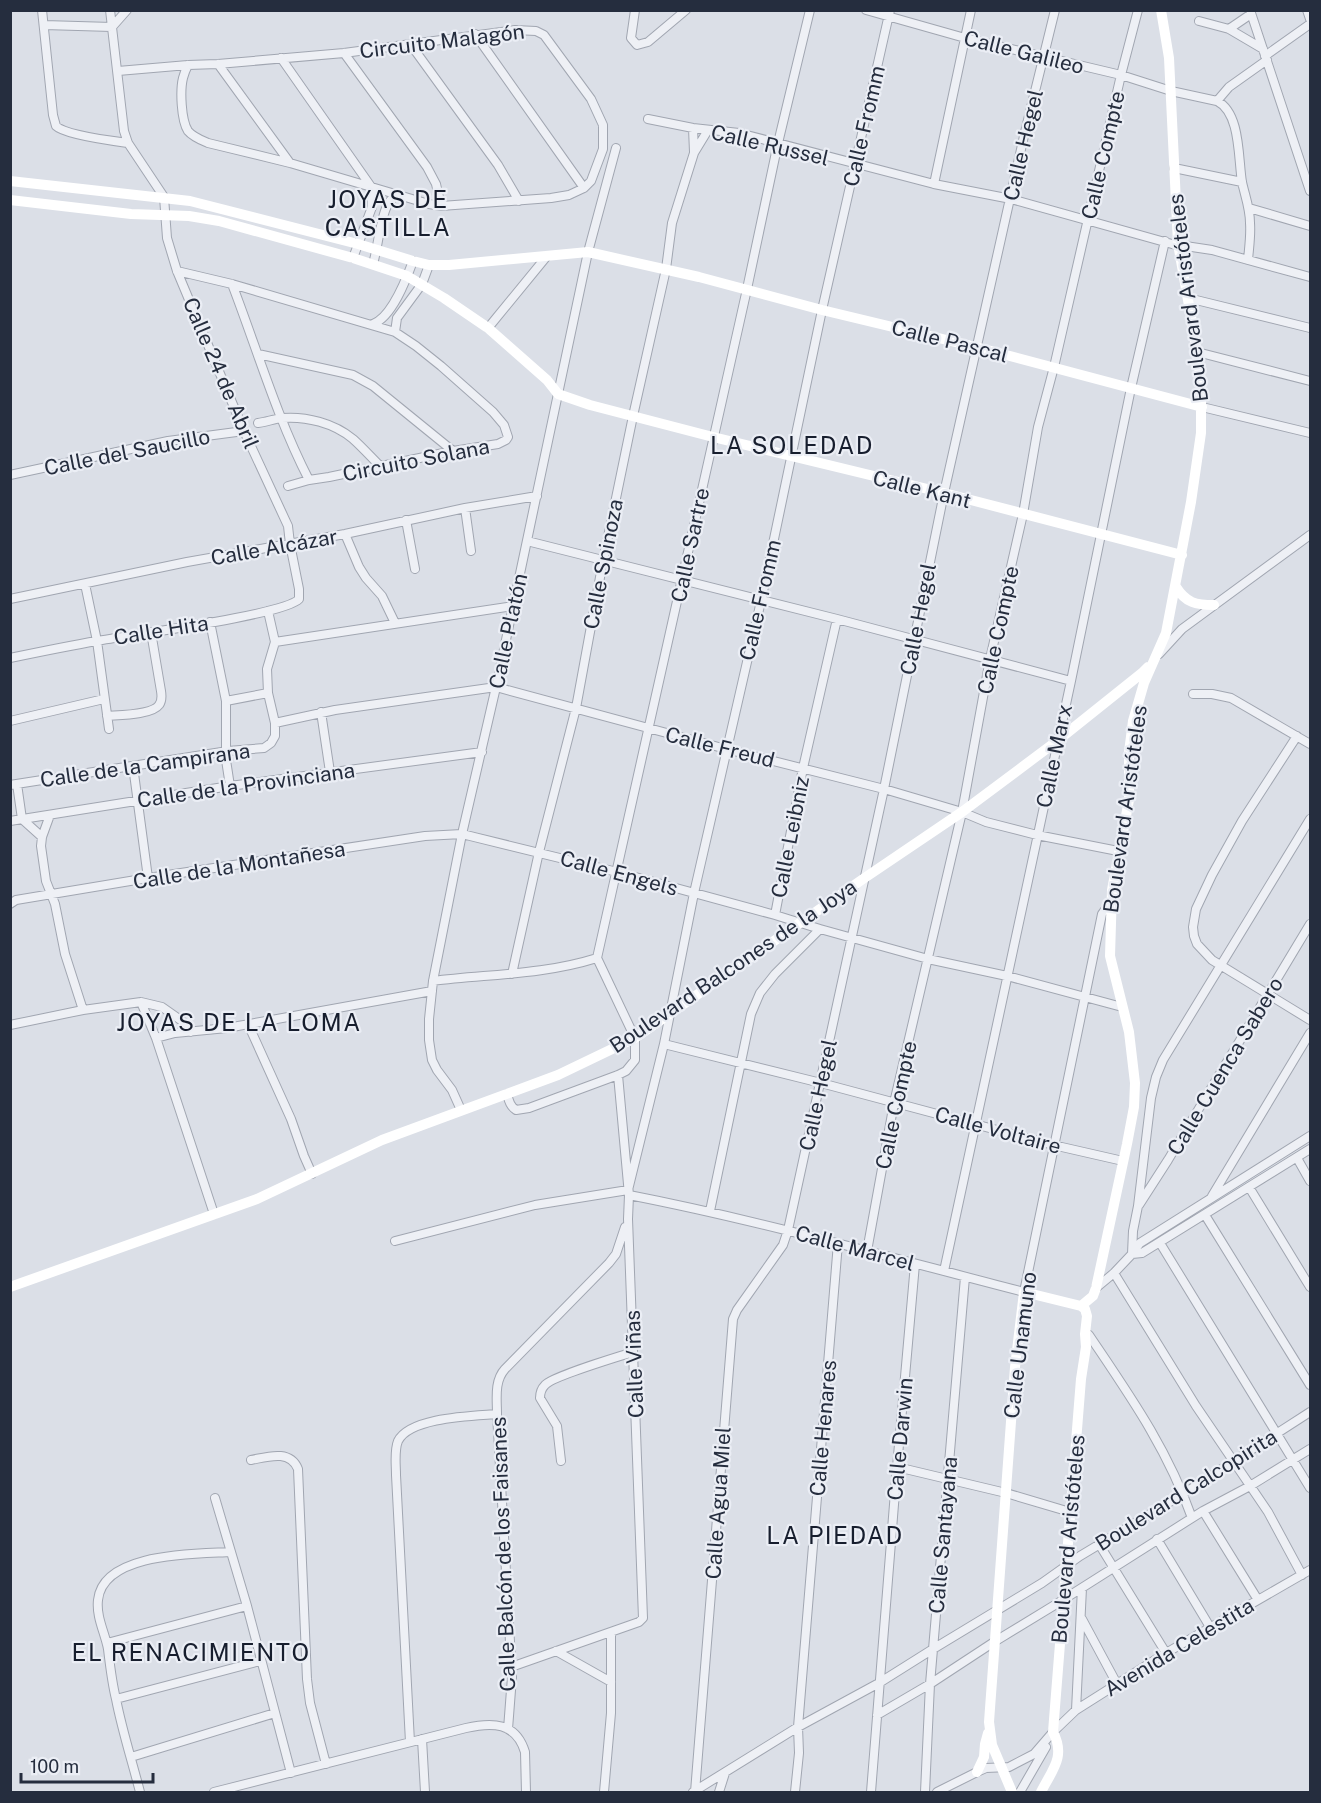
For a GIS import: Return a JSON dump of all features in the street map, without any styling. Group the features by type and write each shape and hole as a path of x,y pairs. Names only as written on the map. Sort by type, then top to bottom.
{"street":[{"path":"42,10 54,123 59,129 128,143"},
{"path":"110,10 121,117 128,143 164,197"},
{"path":"44,26 112,27 127,10"},
{"path":"635,10 632,38 634,44 637,45 643,45 686,10"},
{"name":"Calle Sartre","path":"597,958 778,143 810,10"},
{"name":"Calle Galileo","path":"866,10 889,14 965,38 1121,75 1170,91 1217,101"},
{"path":"934,184 971,10"},
{"name":"Calle Hegel","path":"788,1230 884,789 944,493 1024,136 1055,10"},
{"name":"Calle Compte","path":"867,1251 894,1103 962,812 990,659 1023,514 1038,427 1138,10"},
{"name":"Boulevard Aristóteles","path":"1086,1347 1087,1316 1085,1309 1081,1306 1093,1296 1096,1288 1134,1107 1135,1083 1129,1032 1110,956 1110,903 1118,851 1130,800 1129,752 1133,721 1144,683 1166,633 1182,555 1197,460 1202,406 1197,352 1178,244 1169,58 1161,10"},
{"path":"1307,10 1311,19"},
{"path":"1229,28 1250,12 1311,191"},
{"name":"Calle Fromm","path":"628,1192 664,1044 694,893 761,602 822,310 889,14"},
{"path":"1199,21 1229,28 1265,55"},
{"path":"1248,260 1251,225 1242,182 1239,147 1227,110 1217,101 1229,87 1265,55 1311,24"},
{"name":"Circuito Malagón","path":"118,71 344,53 475,34 515,30 536,31 544,35 561,55 591,99 603,125 603,149 598,166 591,181 584,188"},
{"path":"188,65 183,76 184,118 189,132 208,143 290,163 415,201 441,206 569,195 584,188 475,34"},
{"path":"411,45 498,165 519,201"},
{"path":"344,53 427,167 436,184 441,206"},
{"path":"281,58 372,188 372,207 353,258"},
{"path":"218,64 290,163"},
{"name":"Calle Russel","path":"648,119 693,128 739,133 856,165 934,184 1011,199 1165,241 1212,250 1311,277"},
{"name":"Calle Spinoza","path":"693,128 694,153"},
{"name":"Calle Spinoza","path":"512,974 539,852 576,708 603,561 666,269 672,223 694,153 708,130"},
{"name":"Calle Platón","path":"461,1110 452,1090 432,1060 429,1040 433,981 462,834 482,752 588,252 616,148"},
{"path":"1174,168 1242,182"},
{"name":"Calle Pascal","path":"10,181 164,197 220,208 429,265 588,252 747,289 1311,433"},
{"path":"373,264 385,212 396,194"},
{"name":"Calle 24 de Abril","path":"164,197 167,238 177,271 244,431 283,512 288,526 299,589"},
{"path":"10,200 131,214 189,216 219,220 353,258 407,276 488,328 547,380 558,394"},
{"path":"1249,208 1311,226"},
{"name":"Calle Marx","path":"944,1271 1071,681 1131,388 1165,241"},
{"path":"488,328 547,256"},
{"path":"372,324 380,322 386,316 413,261"},
{"path":"395,333 397,318 422,284 429,265"},
{"name":"Circuito Solana","path":"177,271 232,284 372,324 395,333 417,346 493,412 504,425 508,437 503,442 288,486"},
{"path":"232,284 298,460 309,480"},
{"path":"1188,298 1311,328"},
{"path":"1197,352 1311,381"},
{"path":"258,354 352,375 373,386 453,451"},
{"name":"Calle Kant","path":"558,394 590,405 713,437 944,493 1182,555"},
{"path":"258,423 282,418 307,419 326,424 352,438 380,466"},
{"name":"Calle del Saucillo","path":"10,476 168,441 244,431"},
{"name":"Calle Alcázar","path":"10,599 187,562 537,496"},
{"path":"465,508 471,551"},
{"path":"406,520 415,569"},
{"path":"345,534 359,567 382,596 395,623"},
{"name":"Boulevard Balcones de la Joya","path":"10,1287 256,1199 382,1140 558,1075 635,1038 962,812 1142,674 1182,629 1311,535"},
{"path":"527,541 1071,681"},
{"path":"86,584 97,641 109,729"},
{"path":"1176,587 1182,597 1190,601 1202,605 1214,605"},
{"name":"Calle Hita","path":"10,658 268,611 297,602 300,595 299,589"},
{"path":"275,642 513,606"},
{"path":"268,611 275,642 267,669 268,693 275,723"},
{"name":"Calle Leibniz","path":"837,620 803,768 775,915 852,938"},
{"path":"210,622 226,701 228,751 226,760 231,786"},
{"path":"107,716 152,711 160,705 162,700 152,632"},
{"name":"Calle Freud","path":"496,687 884,789 962,812 986,822 1118,851"},
{"name":"Calle de la Campirana","path":"14,785 228,751 264,748 275,736 275,723 321,712 496,687"},
{"path":"226,701 268,693"},
{"path":"1193,694 1212,694 1231,698 1311,744"},
{"path":"10,721 104,699"},
{"path":"321,712 330,772"},
{"path":"1297,736 1242,821 1212,875 1194,915 1194,936 1202,950 1222,967 1311,1020"},
{"name":"Calle de la Provinciana","path":"10,821 231,786 482,752"},
{"path":"133,766 148,878"},
{"path":"14,785 22,819 42,837"},
{"path":"50,814 41,846 46,881 52,894 68,964 84,1010"},
{"path":"1132,1254 1151,1098 1156,1077 1163,1060 1311,819"},
{"name":"Calle Engels","path":"462,834 617,872 775,915"},
{"name":"Calle de la Montañesa","path":"13,902 148,878 426,836 462,834"},
{"name":"Calle Unamuno","path":"1012,1792 992,1745 989,1730 1015,1367 1024,1292 1053,1145 1102,914 1110,903"},
{"name":"Calle Cuenca Sabero","path":"1138,1206 1311,924"},
{"path":"710,1211 750,1014 760,993 775,974 820,929"},
{"path":"852,938 1122,1007"},
{"path":"433,981 572,966 597,958 635,1038 635,1060 626,1071 618,1075 522,1110 510,1104 507,1094"},
{"path":"156,1038 214,1030 432,991"},
{"path":"141,1002 156,1038 214,1214"},
{"path":"10,1025 84,1010 141,1002 162,1007 182,1021 191,1032"},
{"path":"248,1024 291,1119 303,1156 312,1174"},
{"path":"1211,1198 1311,1033"},
{"name":"Calle Voltaire","path":"664,1044 1123,1161"},
{"name":"Calle Viñas","path":"511,1667 639,1622 643,1616 628,1192 618,1075"},
{"path":"1096,1288 1132,1254 1140,1243 1311,1136"},
{"path":"1132,1254 1142,1253 1160,1243 1311,1149"},
{"path":"1296,1158 1311,1181"},
{"path":"1249,1187 1311,1287"},
{"name":"Calle Marcel","path":"395,1241 535,1204 628,1192 788,1230 1081,1306"},
{"path":"1205,1215 1311,1385"},
{"name":"Calle Balcón de los Faisanes","path":"508,1729 512,1677 497,1414 498,1382 500,1375 616,1254 628,1219"},
{"name":"Calle Agua Miel","path":"695,1792 733,1319 783,1245 788,1230"},
{"name":"Calle Henares","path":"795,1792 800,1753 798,1727 838,1243"},
{"path":"1160,1243 1311,1488"},
{"name":"Calle Darwin","path":"871,1792 915,1264"},
{"path":"1113,1273 1196,1406 1268,1512 1302,1575"},
{"name":"Calle Santayana","path":"925,1792 930,1684 965,1277"},
{"name":"Boulevard Aristóteles","path":"1020,1792 1053,1732 1081,1380 1096,1288"},
{"path":"1089,1335 1151,1429 1168,1460 1192,1518"},
{"path":"561,1461 557,1426 540,1398 544,1385 559,1377 633,1352"},
{"name":"Boulevard Calcopirita","path":"695,1792 798,1727 879,1683 1042,1583 1099,1544 1183,1494 1276,1432 1311,1412"},
{"path":"410,1742 396,1475 397,1447 402,1437 426,1423 443,1419 497,1414"},
{"name":"Boulevard Calcopirita","path":"877,1715 1064,1600 1157,1539 1311,1449"},
{"path":"251,1460 278,1455 289,1458 296,1464 299,1474 307,1679 310,1703 326,1764"},
{"path":"897,1467 1006,1493 1070,1512"},
{"path":"215,1498 247,1606 291,1773"},
{"path":"1203,1511 1258,1600"},
{"path":"1157,1539 1210,1627"},
{"path":"1099,1544 1166,1653"},
{"path":"140,1792 116,1699 107,1643 100,1622 98,1600 104,1584 131,1564 159,1557 231,1552"},
{"name":"Avenida Celestita","path":"1053,1732 1076,1710 1117,1683 1311,1570"},
{"path":"1076,1710 1082,1588"},
{"path":"107,1643 247,1606"},
{"path":"1082,1617 1117,1683"},
{"path":"604,1792 611,1713 610,1632"},
{"path":"556,1651 611,1682"},
{"path":"116,1699 260,1661"},
{"path":"130,1756 275,1713"},
{"path":"214,1792 227,1791 482,1724 492,1724 508,1729 519,1739 525,1752 526,1792"},
{"path":"976,1772 984,1756 989,1730"},
{"path":"937,1792 986,1768 1009,1767 1034,1754 1053,1732"},
{"name":"Boulevard Aristóteles","path":"1041,1792 1060,1750 1053,1732"},
{"path":"422,1739 425,1792"},
{"path":"719,1792 724,1773"}],"district":[{"name":"JOYAS DE CASTILLA","path":"388,213"},
{"name":"LA SOLEDAD","path":"792,445"},
{"name":"JOYAS DE LA LOMA","path":"239,1022"},
{"name":"LA PIEDAD","path":"835,1535"},
{"name":"EL RENACIMIENTO","path":"191,1652"}]}
